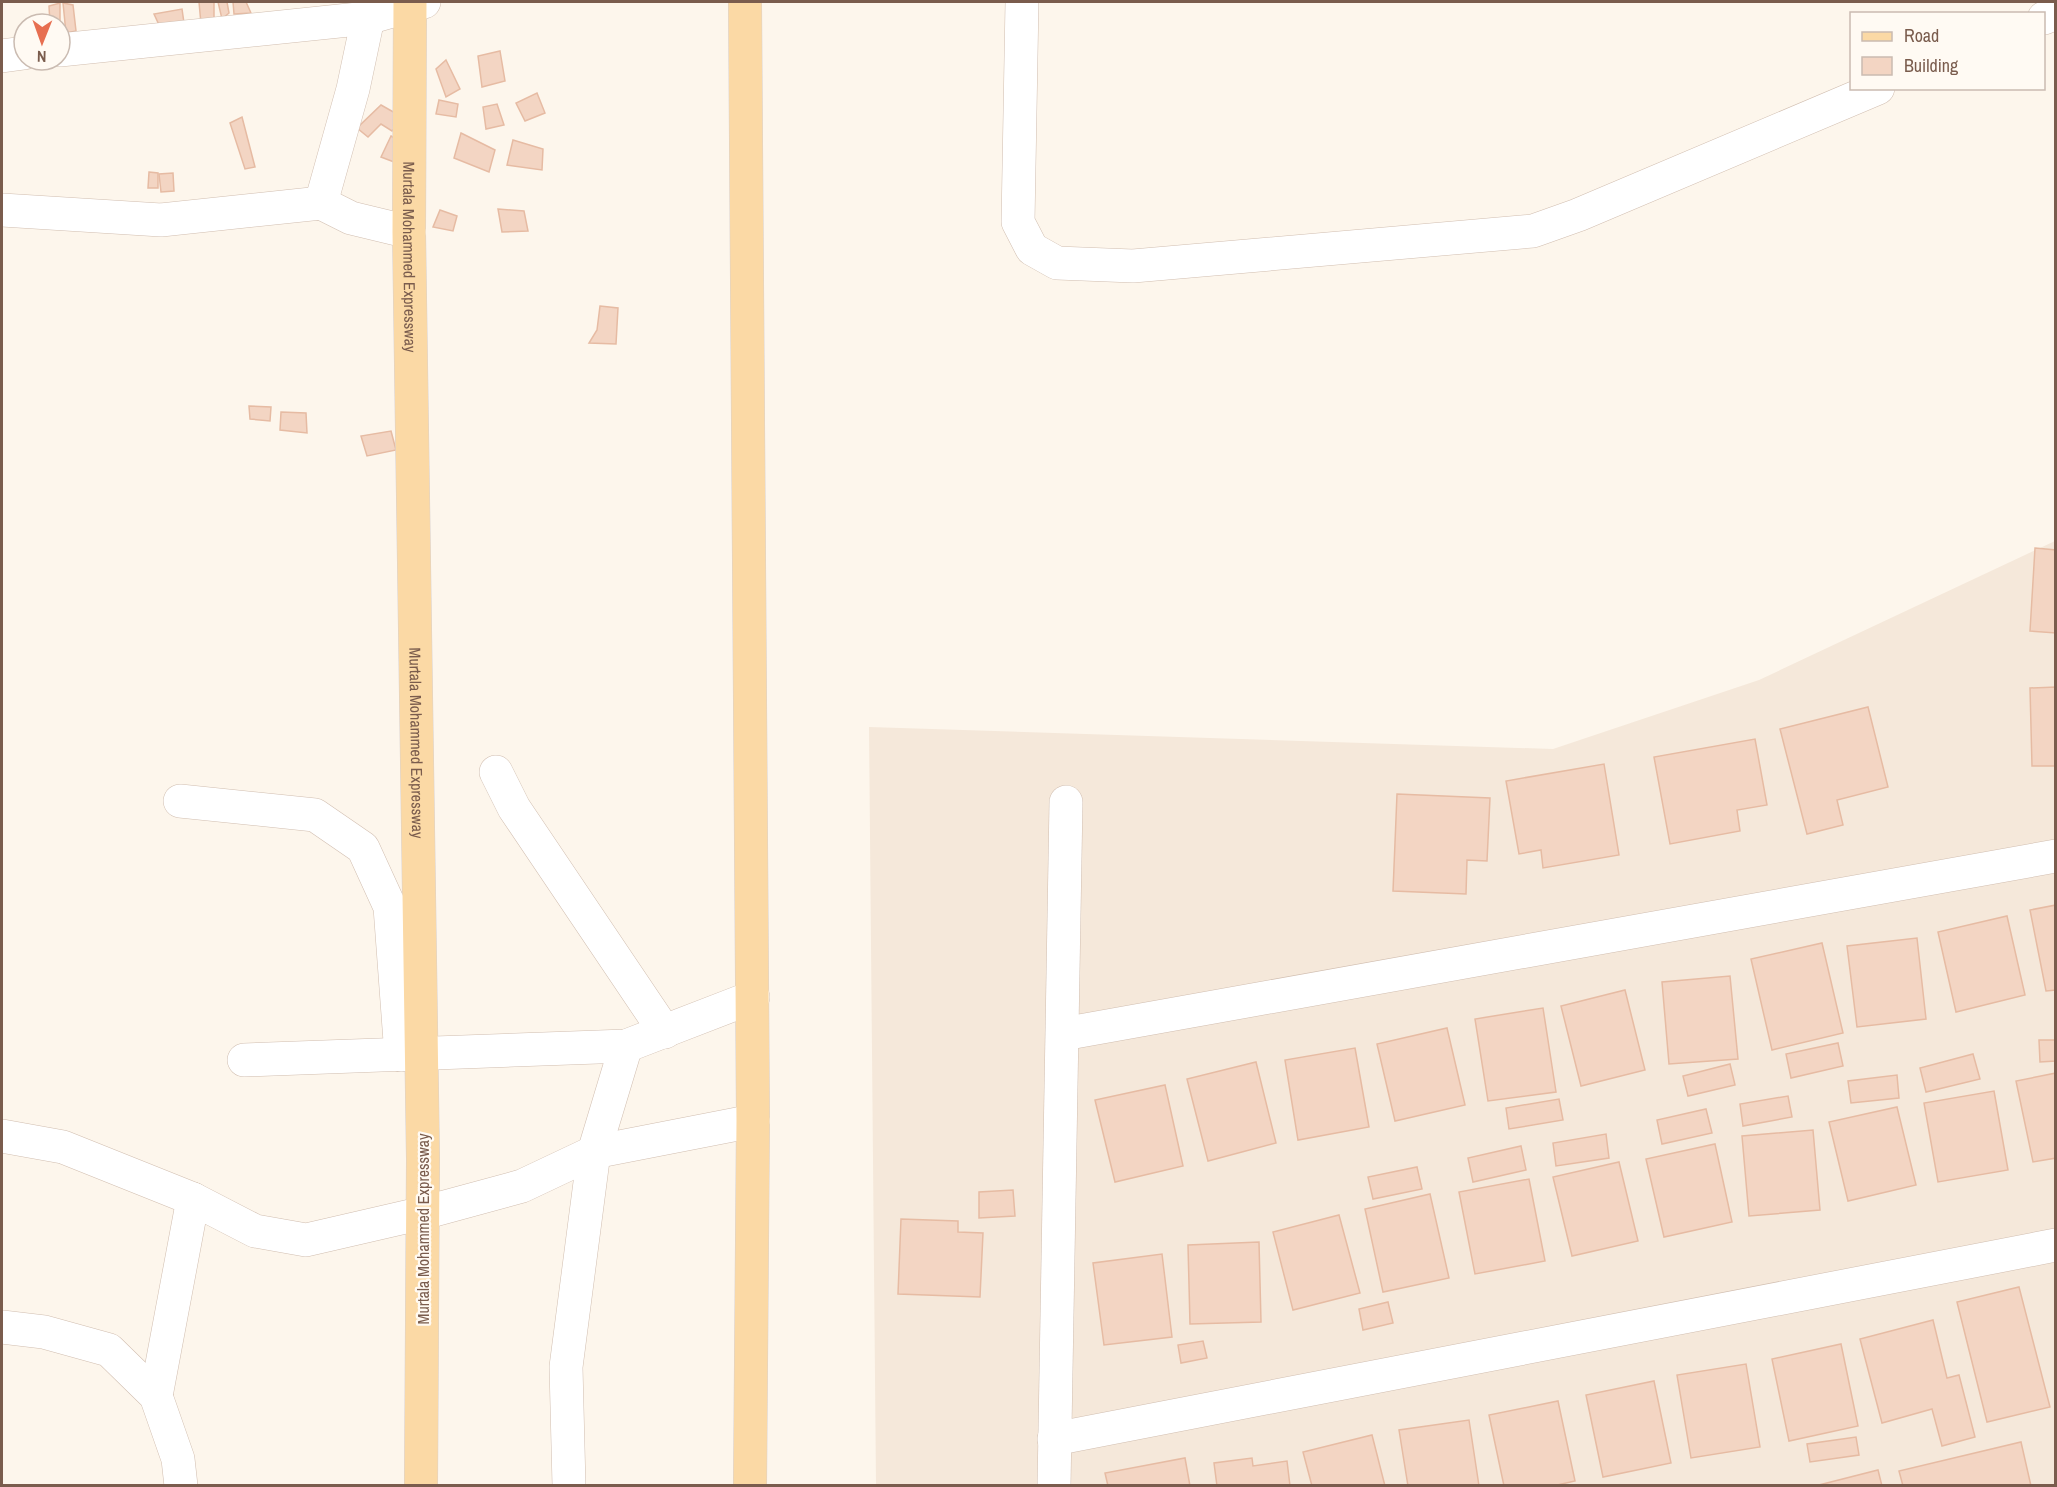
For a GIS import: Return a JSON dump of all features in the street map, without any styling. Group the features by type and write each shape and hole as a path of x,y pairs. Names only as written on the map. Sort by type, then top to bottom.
{"main road":[{"path":"745,2 753,997 750,1485"},
{"name":"Murtala Mohammed Expressway","path":"415,3 409,232 412,1055 423,1213 421,1485"}],"street":[{"path":"1022,2 1018,222 1032,249 1057,264 1133,266 1533,231 1578,215 1873,90"},
{"path":"72,49 368,18 415,3"},
{"path":"321,203 353,89 368,18"},
{"path":"2,210 160,220 321,203 351,218 409,232"},
{"path":"496,772 514,808 665,1032"},
{"path":"180,801 315,815 363,848 390,907 412,1055"},
{"path":"1054,1485 1065,802"},
{"path":"1063,1034 2055,856"},
{"path":"244,1060 626,1046 753,997"},
{"path":"569,1485 566,1367 594,1152 626,1046"},
{"path":"2,1136 63,1147 193,1199 255,1231 306,1240 423,1213 522,1186 594,1152 753,1121"},
{"path":"156,1396 193,1199"},
{"path":"1054,1439 2055,1245"},
{"path":"2,1327 44,1332 109,1350 156,1396 178,1459 181,1485"}],"shaded area":[{"path":"2055,541 2055,1485 876,1485 869,727 1553,749 1759,680"}],"building":[{"path":"199,2 214,2 214,23 201,24"},
{"path":"218,2 227,2 229,13 222,19"},
{"path":"233,2 246,2 251,13 234,14"},
{"path":"60,3 60,12 49,12 49,6"},
{"path":"63,3 73,5 76,31 72,32 72,12 64,12"},
{"path":"182,9 184,23 160,27 154,14"},
{"path":"500,51 505,81 482,87 478,56"},
{"path":"446,60 460,89 446,97 436,69"},
{"path":"537,93 545,113 525,121 516,103"},
{"path":"439,100 458,104 456,117 436,114"},
{"path":"497,104 504,125 486,129 483,107"},
{"path":"381,105 404,118 392,131 381,124 368,137 357,128"},
{"path":"242,117 255,167 245,169 230,123"},
{"path":"461,133 495,150 489,172 454,158"},
{"path":"391,136 407,146 407,167 381,157"},
{"path":"513,140 543,149 542,170 507,165"},
{"path":"149,172 158,173 158,188 148,188"},
{"path":"173,173 174,191 161,192 159,174"},
{"path":"498,209 524,211 528,231 502,232"},
{"path":"440,210 457,216 453,231 433,227"},
{"path":"600,306 618,308 616,344 589,343 597,330"},
{"path":"249,406 271,407 270,421 250,419"},
{"path":"281,412 306,413 307,433 280,430"},
{"path":"391,431 396,450 367,456 361,436"},
{"path":"2035,548 2056,550 2056,633 2030,631"},
{"path":"2056,687 2056,766 2032,766 2030,688"},
{"path":"1868,707 1888,787 1837,800 1843,825 1807,834 1780,729"},
{"path":"1755,739 1767,805 1737,810 1740,831 1670,844 1654,757"},
{"path":"1604,764 1619,855 1543,868 1541,850 1519,854 1506,781"},
{"path":"1397,794 1490,798 1487,861 1467,860 1466,894 1393,891"},
{"path":"2056,905 2056,990 2046,991 2030,910"},
{"path":"2007,916 2025,995 1956,1012 1938,932"},
{"path":"1917,938 1926,1019 1857,1027 1847,946"},
{"path":"1822,943 1843,1033 1772,1050 1751,959"},
{"path":"1730,976 1738,1059 1669,1064 1662,982"},
{"path":"1625,990 1645,1070 1581,1086 1561,1006"},
{"path":"1543,1008 1556,1092 1488,1101 1475,1019"},
{"path":"1447,1028 1465,1105 1395,1121 1377,1044"},
{"path":"2039,1040 2056,1040 2056,1061 2040,1062"},
{"path":"1838,1043 1843,1066 1791,1078 1786,1054"},
{"path":"1355,1048 1369,1127 1298,1140 1285,1060"},
{"path":"1973,1054 1980,1079 1926,1092 1920,1068"},
{"path":"1256,1062 1276,1143 1208,1161 1187,1079"},
{"path":"1730,1064 1735,1085 1688,1096 1683,1076"},
{"path":"2056,1073 2056,1158 2033,1162 2016,1081"},
{"path":"1897,1075 1899,1098 1851,1103 1848,1081"},
{"path":"1165,1085 1183,1166 1115,1182 1095,1100"},
{"path":"1994,1091 2008,1170 1938,1182 1924,1103"},
{"path":"1788,1096 1792,1117 1743,1126 1740,1104"},
{"path":"1559,1099 1563,1120 1509,1129 1506,1108"},
{"path":"1897,1107 1916,1185 1848,1201 1829,1122"},
{"path":"1706,1109 1712,1133 1662,1144 1657,1120"},
{"path":"1813,1130 1820,1210 1749,1216 1742,1136"},
{"path":"1606,1134 1609,1158 1556,1166 1553,1143"},
{"path":"1715,1144 1732,1222 1664,1237 1646,1159"},
{"path":"1521,1146 1526,1170 1473,1182 1468,1158"},
{"path":"1619,1162 1638,1241 1572,1256 1553,1177"},
{"path":"1417,1167 1422,1189 1373,1199 1368,1177"},
{"path":"1529,1179 1545,1261 1475,1274 1459,1192"},
{"path":"1013,1190 1015,1216 979,1218 979,1192"},
{"path":"1430,1194 1449,1278 1383,1292 1365,1209"},
{"path":"1339,1215 1360,1293 1293,1310 1273,1232"},
{"path":"901,1219 958,1221 958,1232 983,1233 980,1297 898,1294"},
{"path":"1259,1242 1261,1322 1190,1324 1188,1245"},
{"path":"1162,1254 1172,1337 1104,1345 1093,1263"},
{"path":"2019,1287 2050,1407 1987,1422 1957,1302"},
{"path":"1388,1302 1393,1323 1363,1330 1359,1309"},
{"path":"1933,1320 1947,1378 1959,1375 1975,1437 1942,1446 1932,1409 1882,1423 1860,1339"},
{"path":"1203,1341 1207,1358 1181,1363 1178,1345"},
{"path":"1841,1344 1858,1426 1789,1441 1772,1359"},
{"path":"1746,1364 1760,1447 1691,1458 1677,1375"},
{"path":"1654,1381 1671,1463 1603,1477 1586,1395"},
{"path":"1558,1401 1575,1481 1553,1486 1504,1486 1489,1415"},
{"path":"1469,1420 1479,1486 1408,1486 1399,1430"},
{"path":"1372,1435 1385,1486 1312,1486 1303,1452"},
{"path":"1856,1437 1859,1455 1810,1462 1807,1444"},
{"path":"2021,1442 2031,1486 1903,1486 1899,1471"},
{"path":"1185,1458 1190,1486 1108,1486 1105,1473"},
{"path":"1252,1458 1253,1466 1287,1461 1290,1486 1217,1486 1214,1463"},
{"path":"1878,1470 1882,1486 1815,1486"}]}
